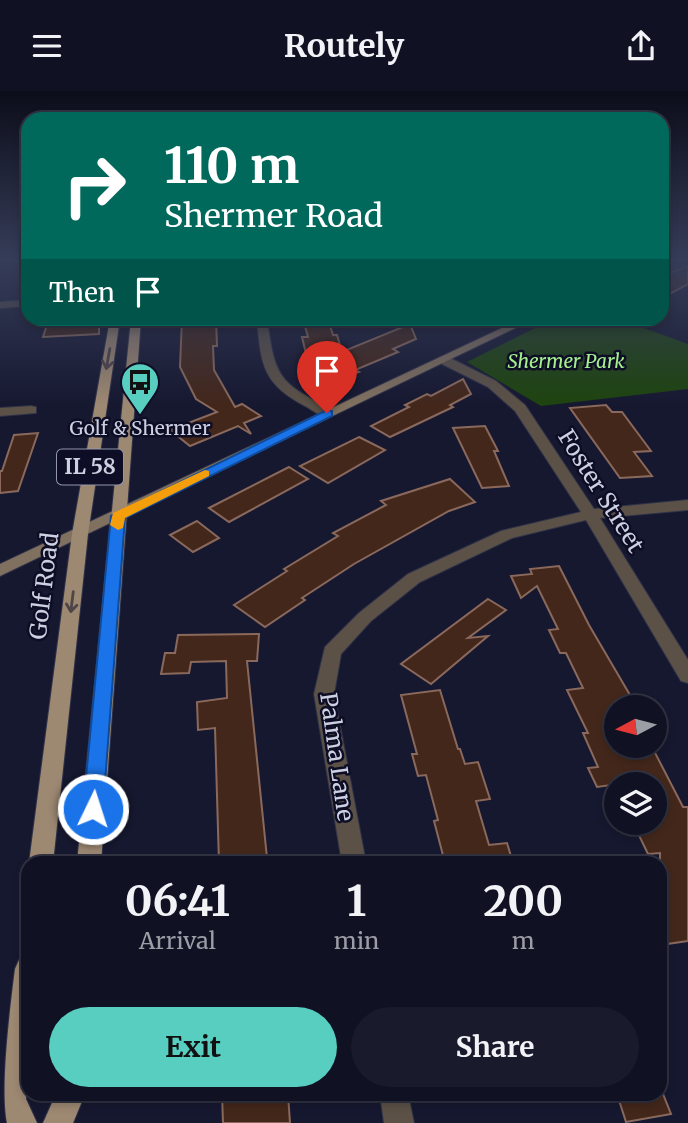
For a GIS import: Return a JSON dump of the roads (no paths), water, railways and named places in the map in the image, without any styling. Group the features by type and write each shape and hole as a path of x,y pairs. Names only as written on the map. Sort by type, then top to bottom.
{"main road":[{"name":"Golf Road","path":"42,856 80,534 115,326"},
{"name":"IL 58","path":"90,856 135,326"},
{"path":"0,571 327,413 446,361 515,326"},
{"path":"21,1023 11,1101 22,1123"},
{"path":"58,1123 68,1101"}],"street":[{"path":"263,326 270,374 279,385 327,413"},
{"name":"Foster Street","path":"446,361 492,384 520,408 590,514 688,675"},
{"path":"0,412 31,411"},
{"path":"590,514 688,505"},
{"name":"Palma Lane","path":"353,856 324,694 332,652 365,617 414,578 507,534 590,514"},
{"path":"395,1101 399,1123"}],"place":[{"name":"Golf & Shermer","path":"140,416"}],"park label":[{"name":"Shermer Park","path":"566,361"}]}
